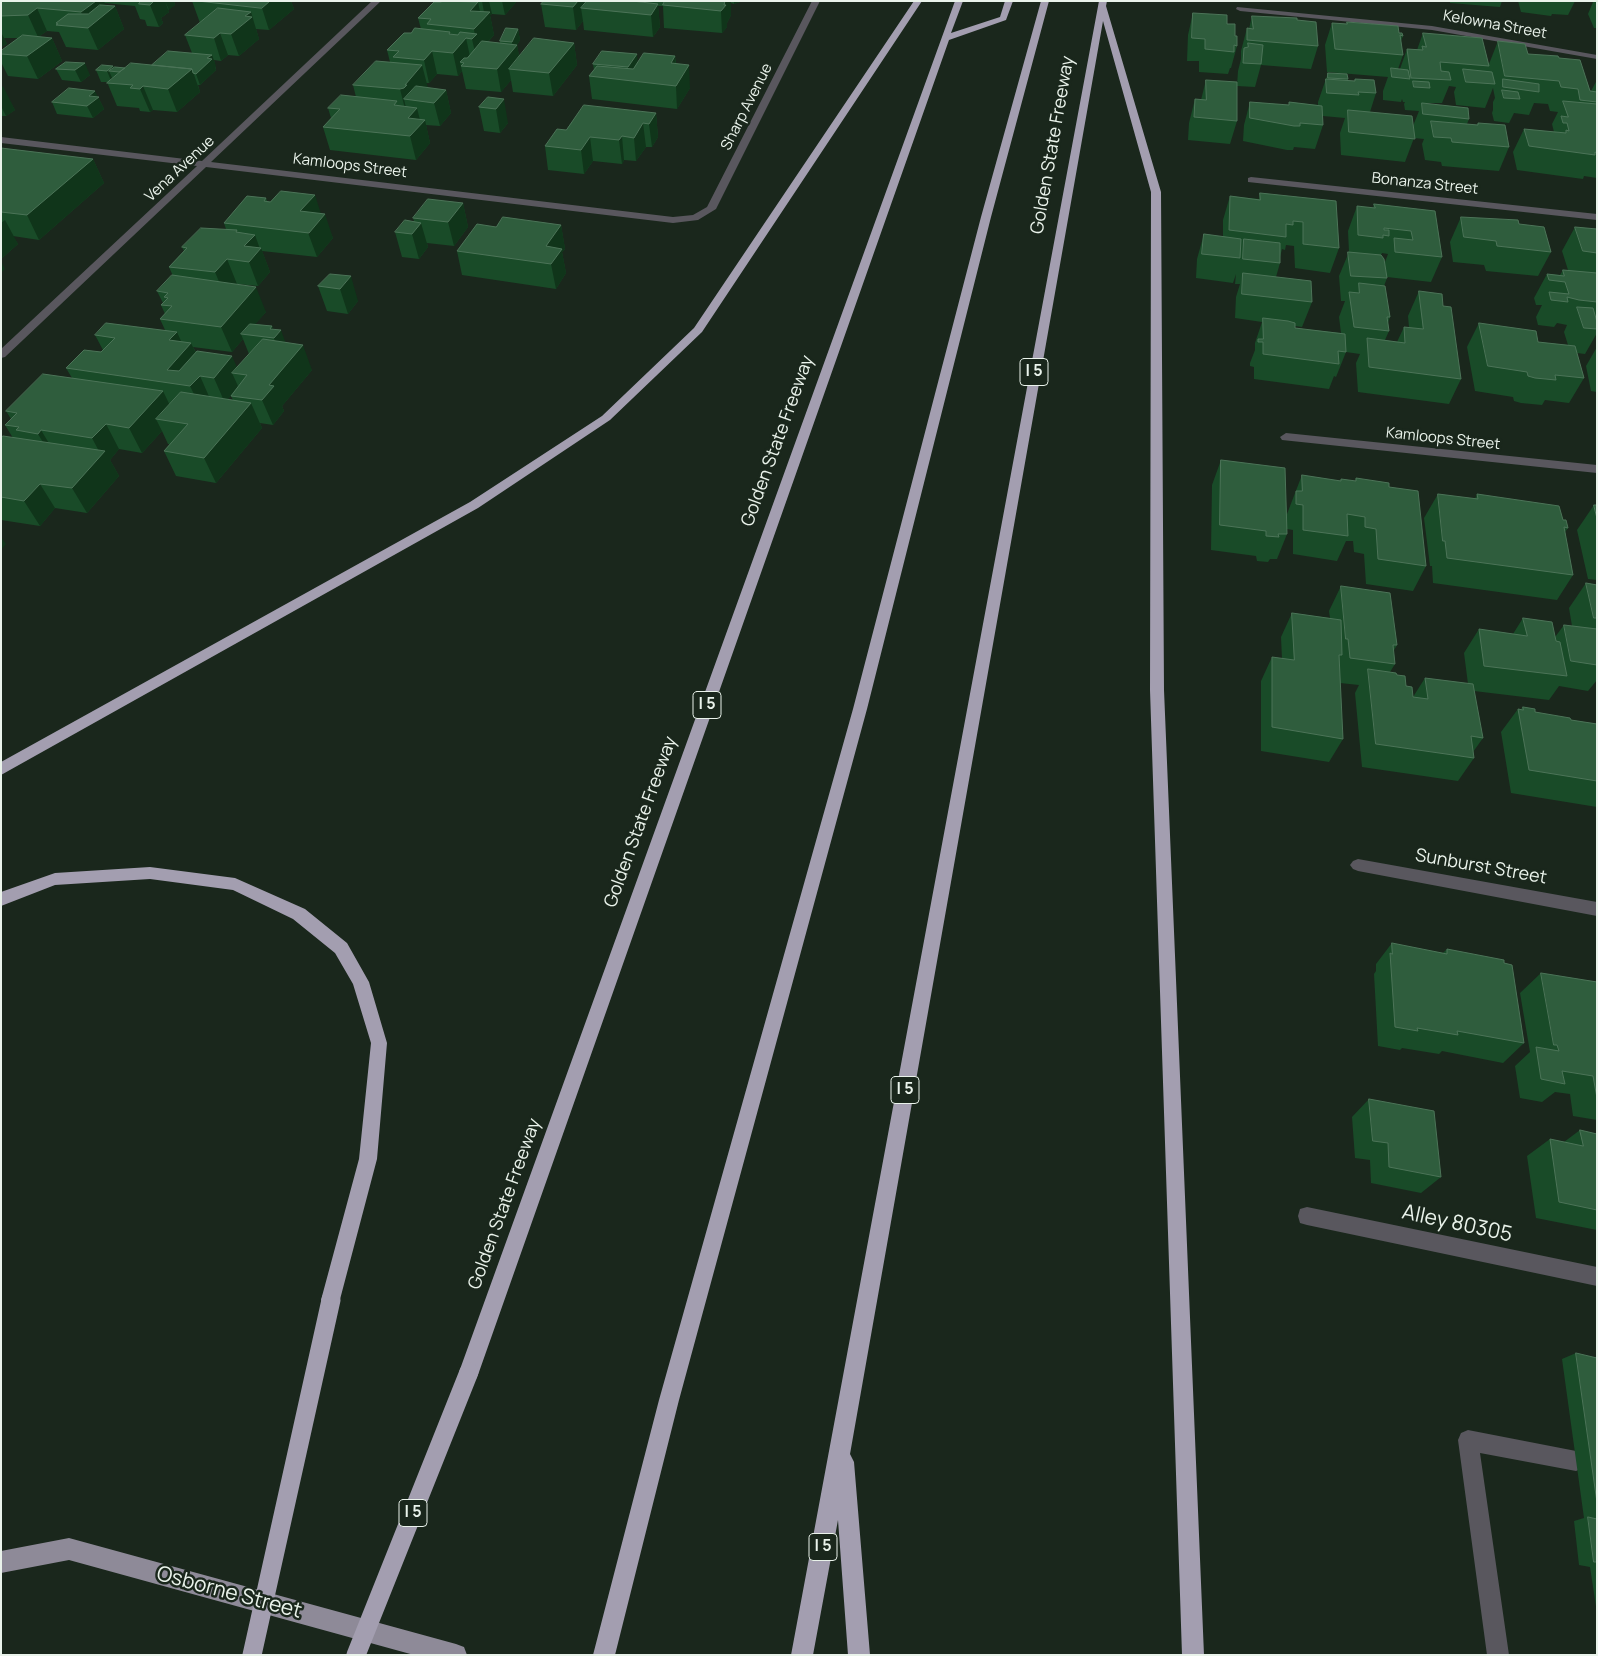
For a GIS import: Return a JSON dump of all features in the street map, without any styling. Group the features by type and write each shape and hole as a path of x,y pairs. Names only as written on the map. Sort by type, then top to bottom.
{"highway":[{"path":"1,769 474,505 606,418 698,330 918,1"},
{"name":"Golden State Freeway","path":"356,1655 469,1372 958,1"},
{"path":"946,38 1004,18 1009,1"},
{"path":"604,1655 669,1400 860,709 986,218 1046,1"},
{"path":"1102,3 1156,192 1157,690 1193,1655"},
{"name":"Golden State Freeway","path":"802,1655 843,1440 967,739 1102,3"},
{"path":"1,899 54,879 150,873 235,884 299,914 341,948 361,982 379,1043 368,1159 331,1300 252,1655"},
{"path":"843,1440 860,1655"}],"main road":[{"name":"Osborne Street","path":"1,1562 69,1549 456,1655"}],"street":[{"name":"Vena Avenue","path":"1,355 376,1"},
{"name":"Sharp Avenue","path":"696,218 711,209 816,1"},
{"name":"Kelowna Street","path":"1240,10 1432,28 1597,57"},
{"name":"Kamloops Street","path":"1,140 673,220 696,218"},
{"name":"Bonanza Street","path":"1251,180 1597,217"},
{"name":"Kamloops Street","path":"1286,437 1597,469"},
{"name":"Sunburst Street","path":"1358,866 1597,908"},
{"name":"Alley 80305","path":"1307,1216 1597,1277"},
{"path":"1498,1655 1468,1440 1576,1461"}],"building":[{"path":"1,1 96,1 81,12 37,8 28,15 1,16"},
{"path":"141,1 154,1 150,5 139,4"},
{"path":"198,1 270,1 262,8"},
{"path":"544,1 578,1 573,7 541,4"},
{"path":"587,1 632,1 658,4 651,15 581,8"},
{"path":"665,1 725,1 724,5 726,5 721,11 663,5"},
{"path":"434,2 478,2 470,11 490,12 474,29 427,24 431,19 418,18"},
{"path":"100,5 115,6 88,28 56,25 68,14 88,14"},
{"path":"218,8 251,12 245,16 252,17 231,34 220,33 214,38 185,35"},
{"path":"1193,13 1227,15 1227,24 1235,24 1237,46 1234,45 1234,52 1205,49 1205,39 1192,38"},
{"path":"1252,16 1297,18 1297,20 1316,22 1318,46 1247,40 1247,28 1253,29"},
{"path":"1347,22 1398,26 1399,33 1402,33 1403,36 1400,35 1403,55 1335,49 1332,23 1347,24"},
{"path":"415,28 450,32 449,34 458,35 460,32 477,34 472,39 466,38 453,53 432,51 424,60 393,57 399,51 387,50 404,33 411,33"},
{"path":"506,28 518,29 512,42 500,41"},
{"path":"1423,33 1482,38 1489,66 1440,62 1441,71 1449,72 1451,80 1411,78 1407,49 1423,50 1422,46 1426,47"},
{"path":"23,35 52,38 27,56 1,54 1,51"},
{"path":"534,38 574,43 549,73 509,69"},
{"path":"482,41 517,45 497,69 461,66 464,63 460,62 467,58"},
{"path":"1498,41 1525,44 1528,54 1580,60 1590,91 1597,92 1597,102 1580,100 1578,89 1561,87 1559,81 1505,76"},
{"path":"1248,43 1263,45 1261,64 1243,63 1244,48 1248,47"},
{"path":"168,51 212,55 207,58 212,59 196,74 193,73 192,69 152,65"},
{"path":"602,51 637,54 628,67 593,64"},
{"path":"644,53 675,56 671,63 689,65 676,86 589,76 597,66 633,69"},
{"path":"376,61 422,65 404,88 353,85"},
{"path":"66,62 85,63 75,70 56,69"},
{"path":"131,63 192,69 168,89 143,86 140,89 130,88 133,85 107,83"},
{"path":"102,65 113,66 107,71 96,70"},
{"path":"115,67 125,68 119,72 109,71"},
{"path":"1391,68 1408,70 1410,79 1392,77"},
{"path":"1463,69 1492,72 1495,84 1466,82"},
{"path":"1328,73 1347,74 1348,79 1328,78"},
{"path":"1326,79 1374,80 1376,93 1358,92 1359,95 1327,93"},
{"path":"1503,79 1539,84 1539,92 1503,87"},
{"path":"1206,80 1237,82 1237,121 1194,117 1195,99 1206,100"},
{"path":"1413,81 1429,82 1430,88 1414,87"},
{"path":"416,86 446,90 434,103 404,99"},
{"path":"69,88 95,91 89,96 99,97 87,106 52,102"},
{"path":"1502,90 1518,92 1520,99 1504,98"},
{"path":"341,95 397,101 394,105 417,108 408,118 425,120 410,136 323,127 340,109 328,108"},
{"path":"488,97 504,99 496,109 479,107"},
{"path":"1563,101 1597,104 1597,153 1595,152 1595,155 1529,146 1524,129 1566,133 1566,130 1569,131 1567,123 1563,123 1561,116 1568,117"},
{"path":"1250,102 1289,105 1289,102 1322,106 1323,125 1300,123 1300,126 1294,126 1250,118"},
{"path":"1422,103 1468,108 1469,119 1423,114"},
{"path":"584,105 656,113 649,124 643,123 634,138 622,136 619,140 590,137 581,150 545,146 557,129 566,130"},
{"path":"1348,110 1412,116 1415,139 1349,132"},
{"path":"1431,121 1505,125 1509,147 1452,142 1451,138 1434,137"},
{"path":"1,148 93,159 27,215 1,212"},
{"path":"281,191 315,195 300,211 325,214 309,233 224,223 247,196 266,198 264,201 270,202"},
{"path":"1260,193 1336,201 1339,248 1303,244 1303,222 1293,221 1293,225 1286,224 1286,237 1229,230 1230,196 1260,200"},
{"path":"428,199 463,203 448,222 413,218"},
{"path":"1374,204 1435,211 1442,257 1395,252 1394,238 1413,240 1411,231 1384,228 1384,230 1389,230 1389,236 1383,235 1383,238 1358,235 1357,206 1375,208"},
{"path":"503,217 561,225 546,246 562,249 551,264 457,251 477,224 496,227"},
{"path":"1461,217 1518,220 1519,224 1544,227 1551,252 1497,246 1496,241 1464,237"},
{"path":"405,220 421,223 412,234 395,232"},
{"path":"1575,227 1597,229 1597,253 1583,251"},
{"path":"201,228 237,230 236,232 255,235 244,246 261,248 249,262 227,259 215,272 169,267 187,248 182,247"},
{"path":"1204,234 1241,239 1240,258 1202,254"},
{"path":"1244,239 1280,243 1280,263 1243,259"},
{"path":"1348,252 1381,255 1384,259 1387,278 1351,276"},
{"path":"1563,270 1597,273 1597,302 1567,297 1568,302 1551,300 1549,292 1569,294 1565,282 1549,280 1547,274 1564,276"},
{"path":"1243,273 1311,281 1312,302 1242,294"},
{"path":"330,274 351,276 340,289 318,286"},
{"path":"172,275 256,287 221,327 160,319 172,306 161,305 168,298 164,297 168,293 157,291"},
{"path":"1359,283 1385,286 1390,317 1387,317 1389,331 1354,327 1349,292 1359,293"},
{"path":"1419,291 1442,294 1443,306 1451,307 1461,379 1369,367 1367,338 1405,343 1404,327 1423,329"},
{"path":"1577,307 1593,308 1597,329 1584,328"},
{"path":"1263,318 1295,323 1295,328 1345,334 1346,352 1338,351 1339,364 1263,354 1263,342 1258,342 1258,339 1263,339"},
{"path":"106,323 177,332 169,340 191,343 167,370 179,371 197,351 232,356 214,378 200,376 190,386 66,368 84,350 101,352 115,338 95,335"},
{"path":"1479,323 1536,331 1538,342 1575,346 1584,378 1555,375 1556,380 1535,378 1528,376 1527,372 1488,366"},
{"path":"250,324 272,326 270,329 281,330 274,338 241,334"},
{"path":"263,339 303,345 269,385 274,386 262,400 231,396 247,375 232,373"},
{"path":"43,374 163,391 129,428 106,424 92,438 41,430 38,434 16,430 19,427 5,425 17,413 6,411"},
{"path":"181,392 251,403 204,458 164,451 188,424 156,419"},
{"path":"3,436 105,451 72,488 40,484 24,501 1,497 1,439"},
{"path":"1221,460 1285,468 1287,534 1278,534 1279,537 1266,536 1266,531 1220,525"},
{"path":"1302,475 1341,481 1341,479 1356,481 1356,478 1389,483 1389,487 1418,491 1426,566 1378,559 1376,529 1365,527 1365,517 1347,514 1348,536 1303,530 1303,505 1296,504 1296,491 1302,491"},
{"path":"1438,494 1478,499 1477,494 1559,506 1563,520 1566,520 1568,528 1564,527 1573,575 1447,558 1445,541 1443,541"},
{"path":"1594,505 1597,505 1597,518"},
{"path":"1586,583 1597,585 1597,618 1594,618"},
{"path":"1341,586 1390,593 1397,645 1393,645 1395,664 1350,658 1348,639 1346,639"},
{"path":"1292,613 1341,620 1342,655 1339,655 1343,739 1272,727 1272,657 1294,660"},
{"path":"1523,618 1552,622 1556,641 1560,642 1567,676 1484,666 1479,629 1527,636"},
{"path":"1564,625 1597,629 1597,665 1571,661"},
{"path":"1368,669 1405,676 1406,686 1412,687 1413,697 1428,699 1425,678 1473,684 1483,738 1471,736 1474,758 1376,744"},
{"path":"1523,707 1535,709 1535,712 1597,724 1597,781 1529,770 1518,709 1523,710"},
{"path":"1392,943 1447,954 1447,949 1504,960 1504,963 1512,965 1524,1043 1457,1031 1458,1035 1417,1028 1418,1031 1395,1027 1390,953 1392,954"},
{"path":"1541,973 1597,982 1597,1098 1593,1076 1562,1071 1565,1084 1541,1079 1536,1047 1559,1051 1557,1045 1554,1045"},
{"path":"1369,1099 1434,1111 1441,1177 1389,1167 1388,1143 1373,1141"},
{"path":"1580,1130 1597,1134 1597,1210 1559,1202 1550,1139 1583,1146"},
{"path":"1576,1353 1597,1358 1597,1502"},
{"path":"1588,1517 1597,1519 1597,1562 1594,1562"}]}
